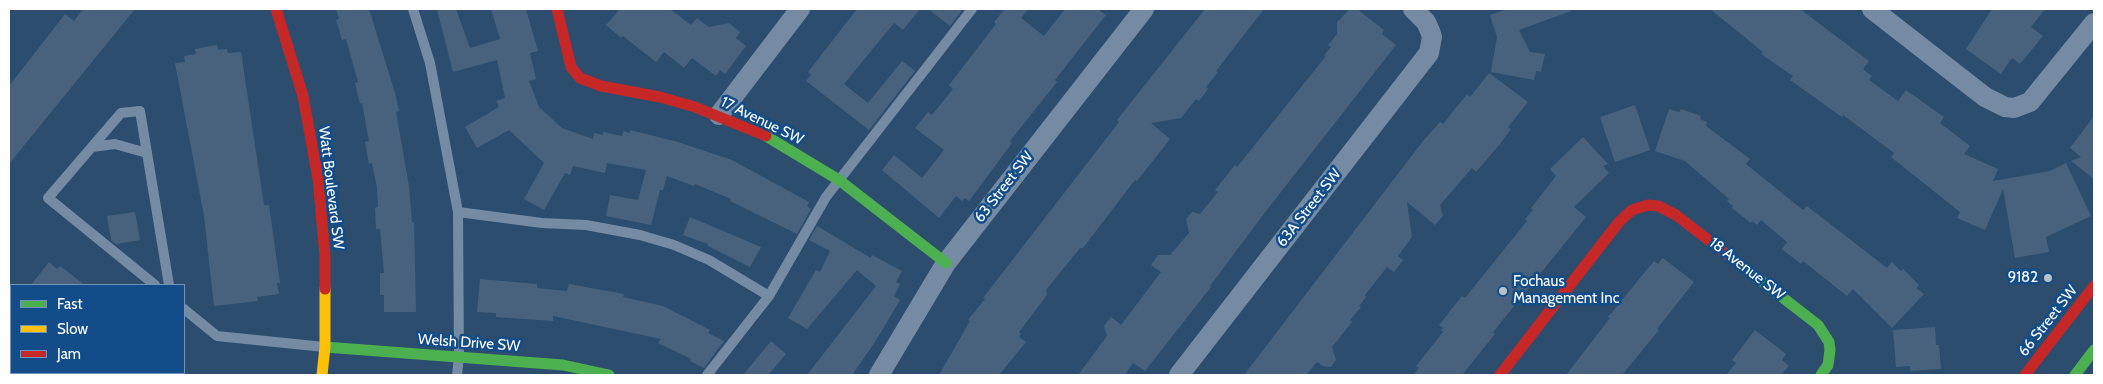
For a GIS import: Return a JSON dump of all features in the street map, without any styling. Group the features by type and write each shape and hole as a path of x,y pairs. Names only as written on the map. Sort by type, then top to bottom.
{"street":[{"name":"Watt Boulevard SW","path":"276,9 303,96 318,179 325,256 325,347 322,375"},
{"name":"17 Avenue SW","path":"557,9 571,67 580,78 596,85 660,97 718,115 760,133 839,180 946,263"},
{"path":"718,115 800,9"},
{"name":"63 Street SW","path":"879,375 946,263 1144,9"},
{"name":"63A Street SW","path":"1179,375 1430,53 1432,37 1426,22 1413,9"},
{"path":"1872,9 1985,98 2005,107 2024,106 2038,94 2094,23"},
{"name":"18 Avenue SW","path":"1500,375 1619,222 1632,210 1648,205 1658,206 1676,215 1818,325 1829,342 1830,350 1828,365 1821,375"},
{"name":"66 Street SW","path":"2025,375 2094,286"},
{"name":"Welsh Drive SW","path":"325,347 563,365 609,375"},
{"path":"2075,375 2094,350"}],"lane":[{"path":"413,9 430,63 458,212 459,357 457,375"},
{"path":"707,375 768,296 826,198 839,180 972,9"},
{"path":"154,284 48,198 121,113 140,111 169,284"},
{"path":"92,147 115,144 147,153"},
{"path":"458,212 542,223 586,225 640,235 674,245 709,260 768,296"},
{"path":"185,310 217,336 325,347"}],"building":[{"path":"83,9 135,9 9,164 9,86 65,14 74,21"},
{"path":"336,9 369,9 395,93 399,111 396,112 409,186 412,222 414,222 416,312 384,312 384,295 380,295 380,273 384,273 380,229 376,229 375,208 378,207 377,188 372,163 369,164 365,142 369,141 362,103 360,104 355,83 358,82 346,39 342,40 336,20 339,19"},
{"path":"437,9 456,9 470,48 500,39 491,9 526,9 538,51 530,53 536,79 529,81 539,107 562,128 593,139 594,133 603,135 603,132 622,136 623,131 630,133 630,130 678,142 732,160 809,202 807,206 811,209 797,234 730,201 731,199 695,184 694,186 667,176 663,190 660,190 651,225 606,216 610,195 638,200 646,170 607,163 605,173 573,166 570,175 565,173 544,210 524,199 544,163 509,130 477,148 465,127 499,107 496,101 505,98 497,60 453,72"},
{"path":"620,9 670,9 691,25 697,18 709,27 729,23 740,32 736,38 746,46 725,74 720,70 716,76 692,58 684,68 664,52 656,62 623,36 621,38 606,25"},
{"path":"857,9 920,9 903,30 894,23 844,84 868,103 902,61 915,71 869,130 806,81 811,75 808,72"},
{"path":"928,9 963,9 950,26"},
{"path":"1005,9 1028,9 1021,18 1044,36 1065,9 1097,9 1106,15 1055,80 1057,82 1010,141 1012,143 969,201 965,198 962,201 956,196 939,218 882,170 894,155 922,178 944,150 915,128 928,112 932,115 953,89 949,85 996,24 994,22"},
{"path":"1205,9 1264,9 1216,71 1218,72 1206,87 1208,89 1199,101 1196,99 1181,118 1151,123 1170,139 1137,181 1135,180 1083,248 1080,248 1046,290 1047,295 1019,332 1021,334 1019,337 1026,342 999,375 939,375 970,321 968,320 985,299 983,298 1119,122 1117,120"},
{"path":"1350,9 1357,9 1384,30 1382,34 1396,45 1266,211 1211,287 1145,371 1133,363 1125,375 1078,375 1107,336 1104,326 1111,317 1121,325 1161,272 1151,265 1158,255 1170,255 1189,233 1186,219 1192,212 1200,214 1218,192 1215,190 1235,165 1237,167 1326,56 1324,55 1331,47 1328,45 1337,34 1337,22"},
{"path":"1508,9 1571,9 1571,11 1519,30 1530,52 1545,54 1541,72 1536,71 1534,80 1491,72 1497,37 1490,15"},
{"path":"1710,9 1800,9 1869,61 1863,69 1872,76 1869,80 1898,101 1906,90 1944,117 1940,123 1970,146 1964,154 1998,169 1993,181 2050,171 2066,163 2091,216 2046,237 2049,252 2015,258 2003,189 1985,230 1957,218 1960,212 1891,157 1894,153 1843,115 1842,117 1790,80 1793,76 1761,54 1763,52"},
{"path":"1992,9 2045,9 2031,27 2043,36 2020,64 2012,58 2001,74 1966,49"},
{"path":"217,45 218,50 227,49 228,53 241,52 264,205 269,205 280,283 277,283 279,294 257,297 258,301 214,306 204,216 175,63 185,62 184,56 196,54 195,49"},
{"path":"1489,73 1528,102 1508,127 1511,129 1500,144 1476,172 1472,168 1440,205 1443,216 1435,225 1407,202 1412,237 1398,256 1403,260 1394,272 1387,267 1365,295 1366,297 1359,306 1361,307 1350,320 1352,322 1332,347 1336,360 1331,367 1323,366 1317,362 1306,375 1244,375 1423,141 1440,122 1443,124 1467,94 1470,97"},
{"path":"1635,105 1650,150 1615,162 1600,117"},
{"path":"1669,109 1679,112 1681,109 1701,116 1700,119 1707,122 1706,126 1750,159 1746,164 1803,210 1807,206 1887,268 1892,262 1901,271 1903,269 1919,285 1916,288 1924,294 1892,328 1853,289 1847,296 1803,261 1801,264 1782,249 1787,242 1761,220 1757,225 1752,221 1751,223 1732,208 1733,206 1727,201 1729,199 1685,161 1655,151"},
{"path":"2094,116 2094,179 2071,161 2081,157 2070,148"},
{"path":"1583,137 1608,164 1603,166 1609,173 1574,207 1586,217 1494,331 1493,333 1495,334 1462,375 1413,375 1419,368 1416,366 1443,332 1441,330 1443,328 1439,325 1462,296 1465,298 1527,221 1525,219 1533,210 1531,208 1556,176 1550,169"},
{"path":"135,212 140,240 116,244 111,240 107,216"},
{"path":"690,217 761,247 750,267 708,246 708,244 683,235"},
{"path":"817,226 871,258 872,255 902,271 896,282 900,284 894,296 900,300 875,342 852,375 807,375 876,286 857,270 807,329 788,318 816,270 820,272 830,251 809,240"},
{"path":"1663,258 1694,282 1657,329 1659,330 1622,375 1566,375 1610,318 1608,317 1654,261 1658,264"},
{"path":"49,262 57,269 60,266 84,284 32,284"},
{"path":"480,279 537,284 537,288 567,291 569,284 624,294 623,297 663,306 710,330 708,333 724,341 704,368 690,361 691,359 658,343 661,339 553,316 553,321 496,317 496,313 477,312"},
{"path":"1935,327 1936,345 1939,345 1941,369 1910,371 1910,366 1896,367 1893,330"},
{"path":"1755,330 1786,354 1782,360 1789,366 1781,375 1726,375 1736,363 1732,360"},
{"path":"771,341 786,354 768,375 743,375"}],"traffic: fast":[{"path":"766,136 839,180 946,263"},
{"path":"1742,266 1818,325 1829,342 1830,350 1828,365 1821,375"},
{"path":"325,347 563,365 609,375"},
{"path":"2075,375 2094,350"}],"traffic: slow":[{"path":"322,375 325,347 325,289"}],"traffic: jam":[{"path":"276,9 303,96 318,179 325,256 325,289"},
{"path":"557,9 571,67 580,78 601,86 660,97 695,107 766,136"},
{"path":"1500,375 1619,222 1632,210 1648,205 1658,206 1676,215 1742,266"},
{"path":"2025,375 2094,286"}],"place":[{"name":"9182","path":"2048,278"},
{"name":"Fochaus Management Inc","path":"1503,291"}]}
